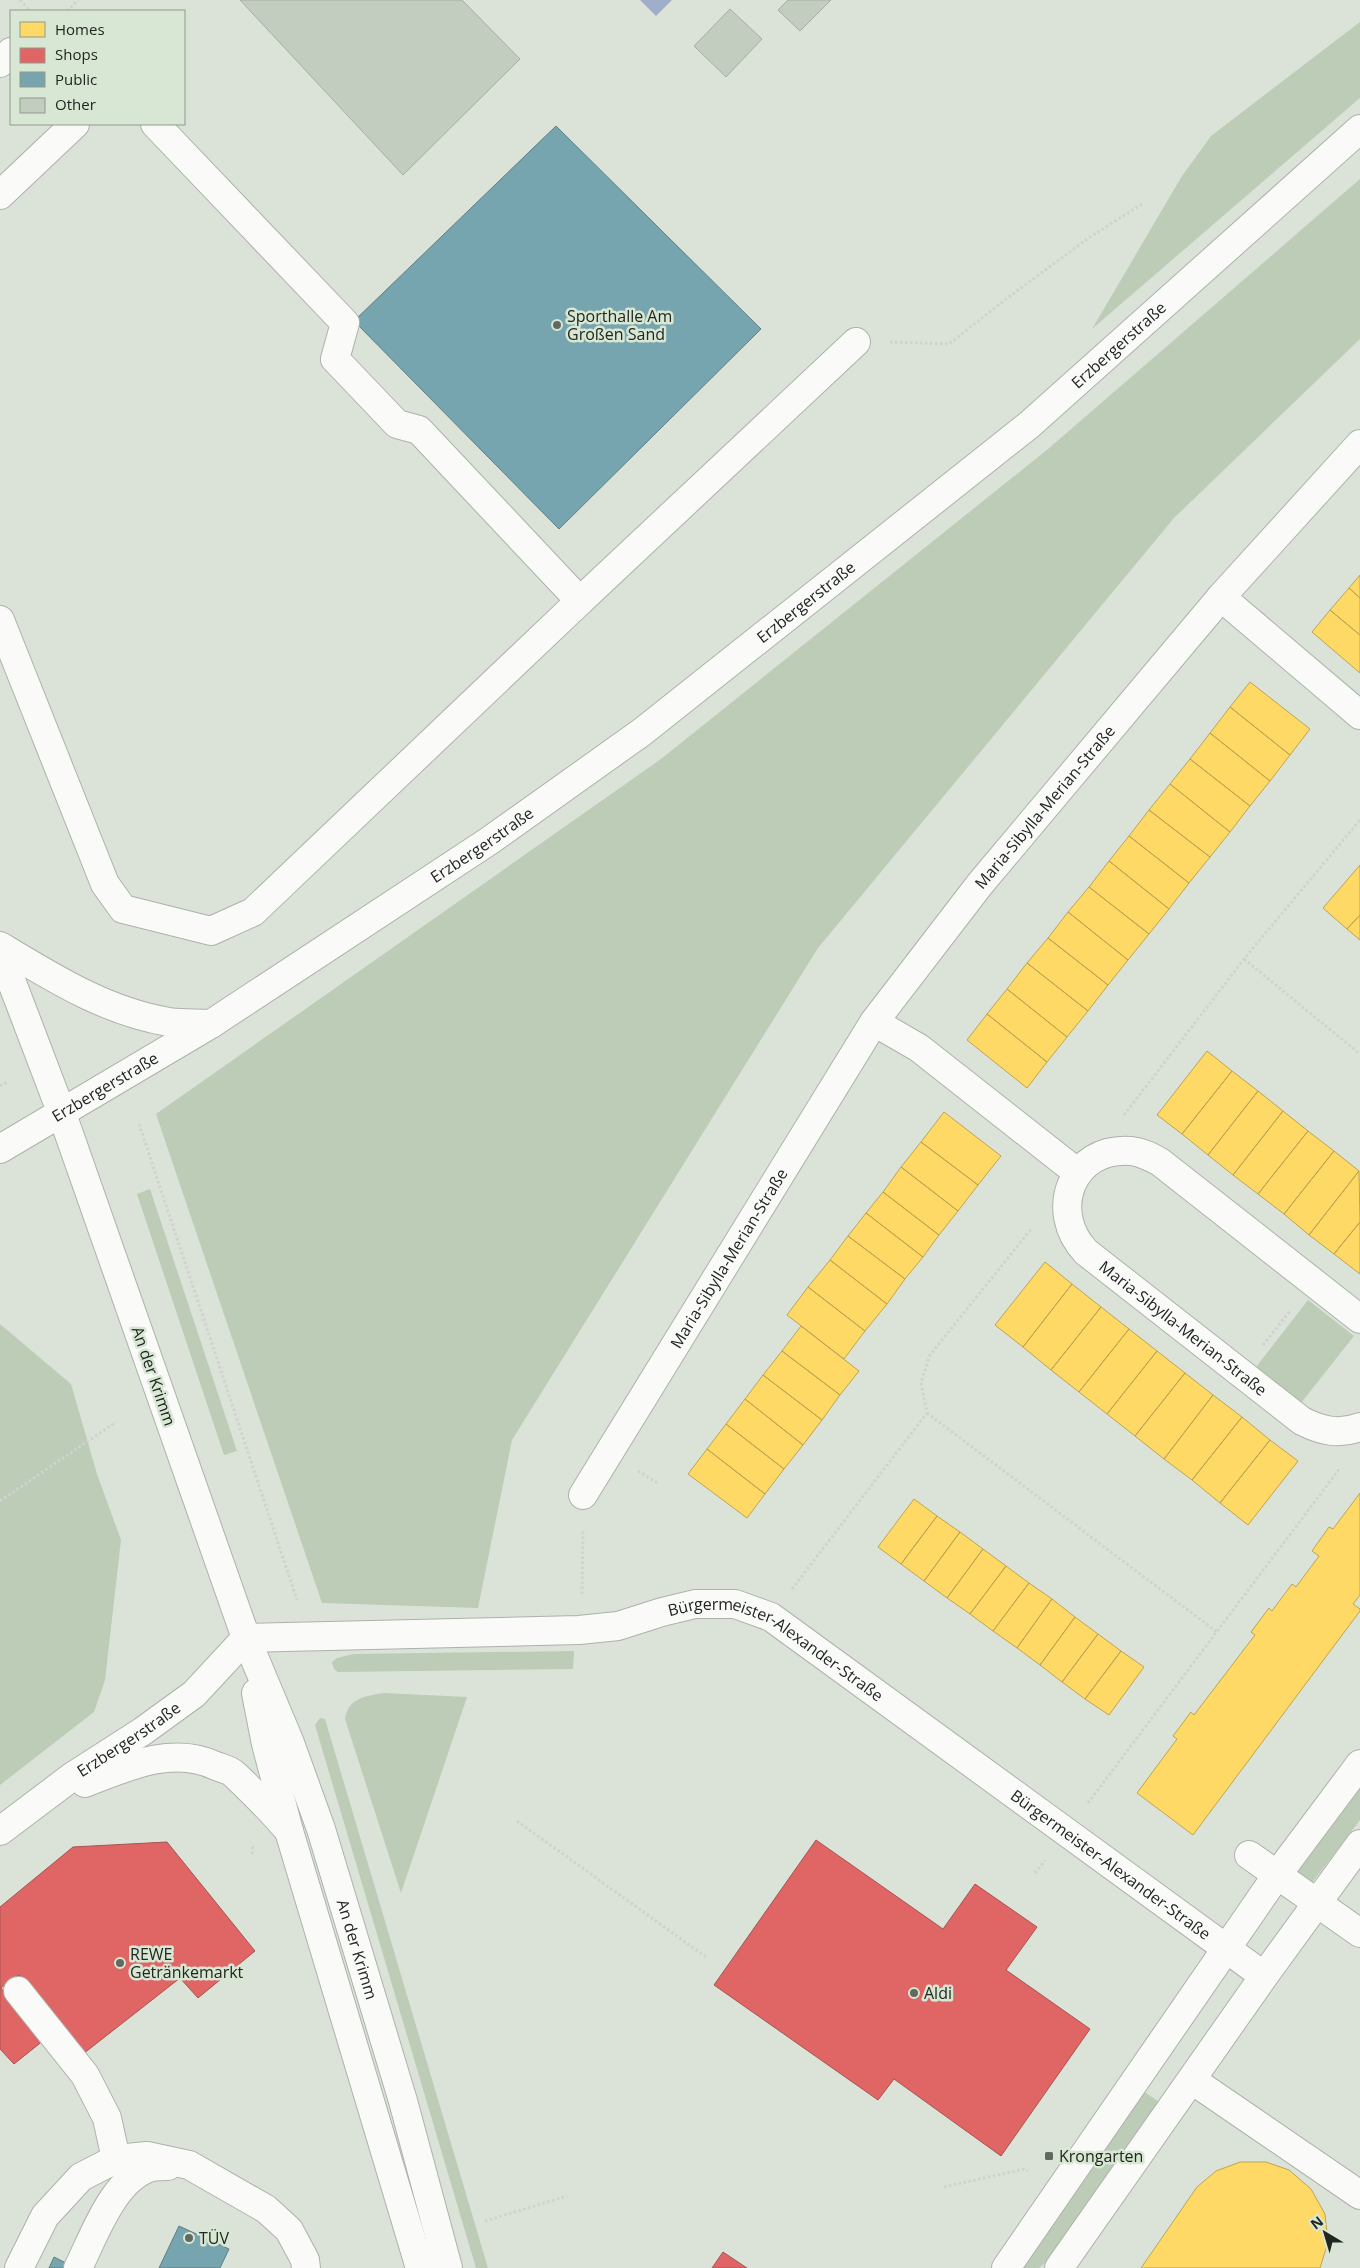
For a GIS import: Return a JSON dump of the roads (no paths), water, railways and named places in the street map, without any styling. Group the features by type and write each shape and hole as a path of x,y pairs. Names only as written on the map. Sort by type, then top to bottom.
{"street":[{"path":"0,43 10,33"},
{"path":"0,63 10,53"},
{"path":"0,195 74,125"},
{"path":"156,125 345,323 335,359 397,424 419,430 580,601"},
{"name":"Erzbergerstraße","path":"0,1149 211,1024 489,841 642,732 1028,425 1360,129"},
{"path":"0,620 104,884 123,909 211,931 253,912 856,342"},
{"name":"Maria-Sibylla-Merian-Straße","path":"583,1495 874,1022 980,884 1221,597 1360,444"},
{"path":"1221,597 1360,715"},
{"path":"0,946 43,972 103,1003 170,1022 211,1024"},
{"name":"An der Krimm","path":"0,951 62,1114 246,1638 290,1743 321,1829 403,2101 448,2268"},
{"path":"874,1022 919,1048 1078,1173"},
{"name":"Maria-Sibylla-Merian-Straße","path":"1360,1319 1160,1162 1132,1151 1114,1152 1094,1159 1078,1173 1069,1192 1066,1211 1072,1235 1086,1252 1302,1422 1318,1430 1343,1432 1360,1427"},
{"name":"Bürgermeister-Alexander-Straße","path":"246,1638 579,1630 618,1626 695,1604 735,1604 771,1617 1264,1976"},
{"name":"Erzbergerstraße","path":"0,1831 73,1776 143,1731 194,1694 246,1638"},
{"name":"An der Krimm","path":"246,1638 266,1744 289,1831 420,2268"},
{"path":"26,1810 126,1767 165,1757 187,1757 210,1762 234,1774 264,1802 289,1831"},
{"name":"Bürgermeister-Alexander-Straße","path":"1006,2268 1277,1875 1360,1764"},
{"path":"1059,2268 1316,1902 1360,1844"},
{"path":"1249,1855 1360,1933"},
{"path":"18,1991 85,2075 107,2118 116,2159"},
{"path":"1192,2080 1360,2195"},
{"path":"19,2268 45,2216 81,2178 116,2159 147,2156 190,2166 266,2209 289,2230 305,2260 306,2268"},
{"path":"78,2268 114,2197 132,2177 152,2167 190,2166"}],"water":[{"path":"640,0 672,0 656,16"}],"place":[{"name":"Sporthalle Am Großen Sand","path":"557,325"},
{"name":"REWE Getränkemarkt","path":"120,1963"},
{"name":"Aldi","path":"914,1993"},
{"name":"Krongarten","path":"1049,2156"},
{"name":"TÜV","path":"189,2238"}]}
